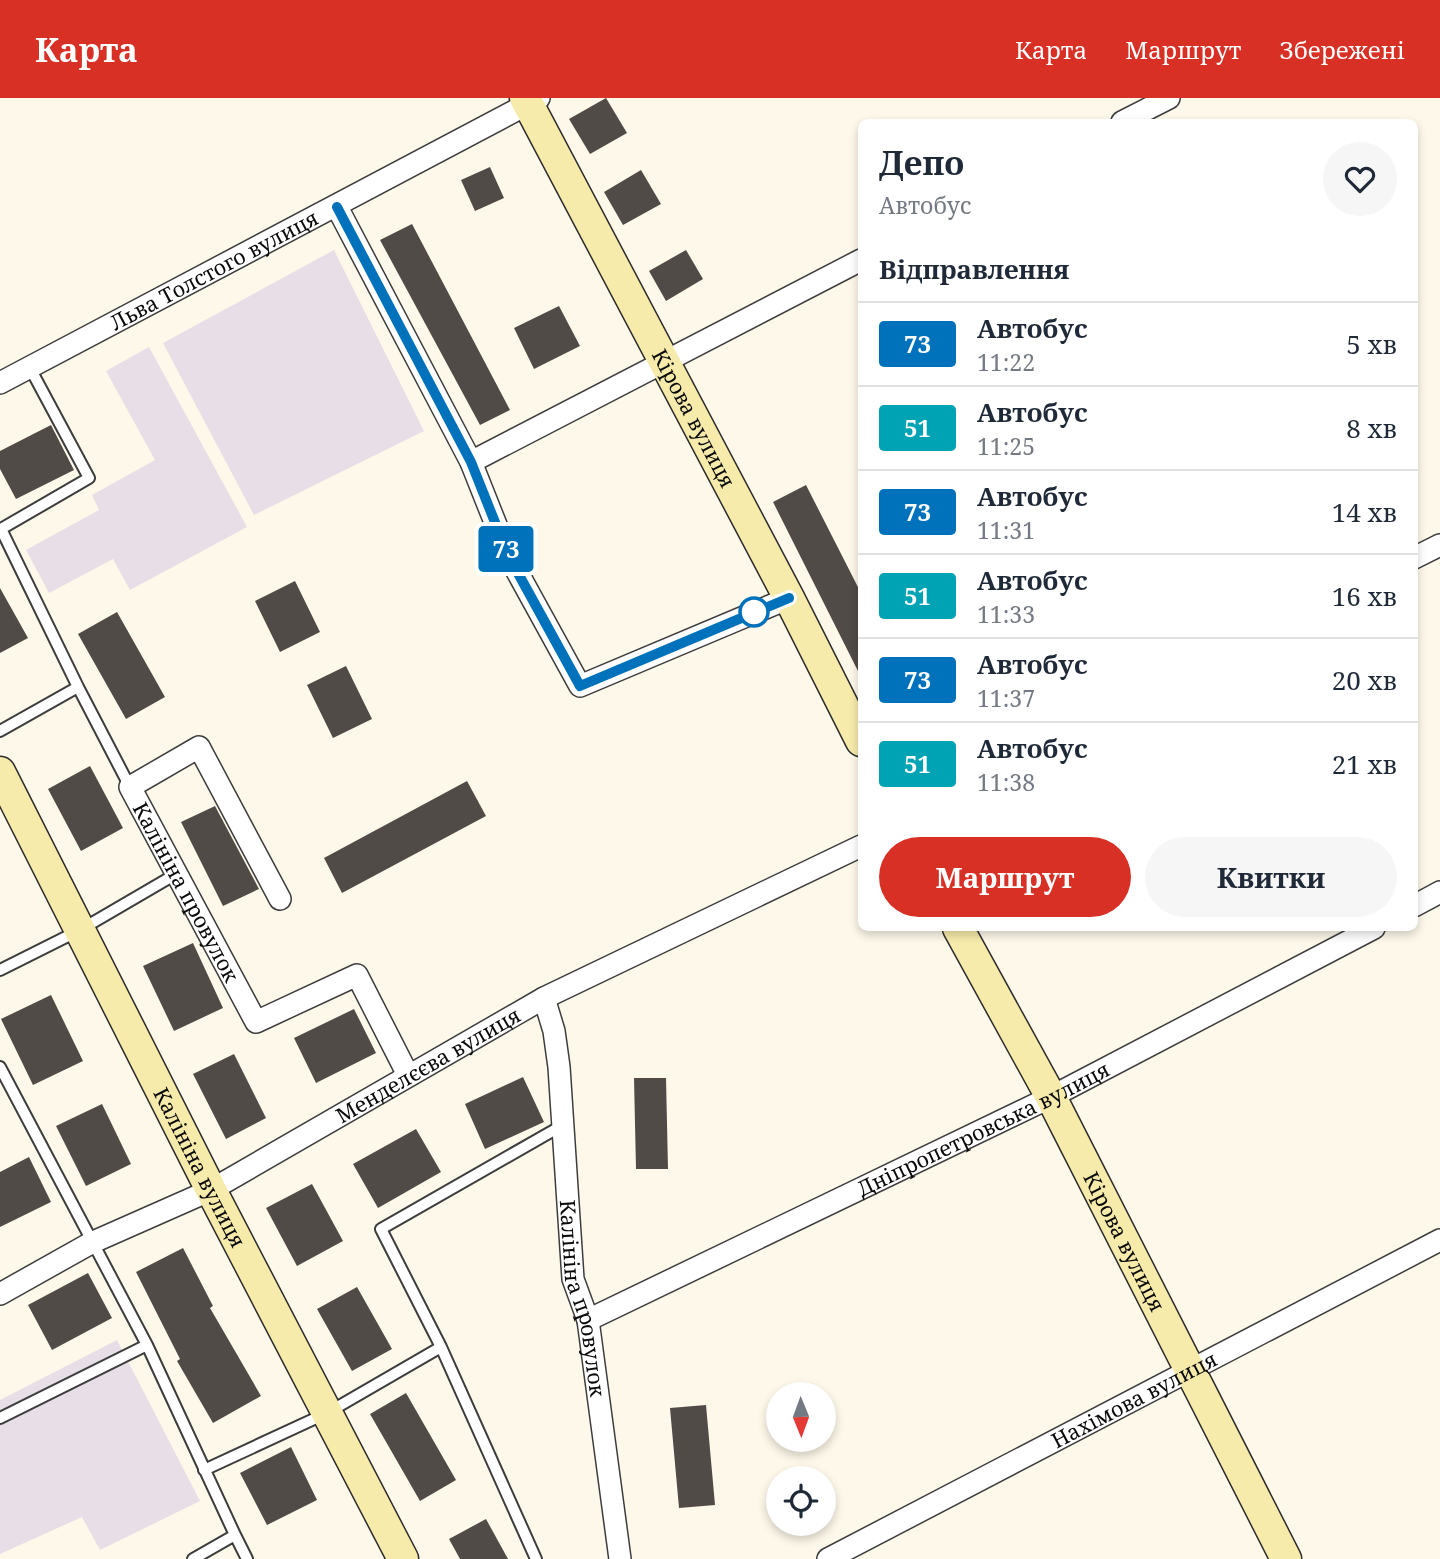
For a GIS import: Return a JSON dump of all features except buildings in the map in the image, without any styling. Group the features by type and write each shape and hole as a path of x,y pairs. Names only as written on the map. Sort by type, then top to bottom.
{"main road":[{"name":"Кірова вулиця","path":"531,100 858,735"},
{"name":"Калініна вулиця","path":"0,772 211,1191 403,1559"},
{"name":"Кірова вулиця","path":"960,931 1051,1097 1188,1371 1286,1559"}],"street":[{"path":"1128,119 1169,98"},
{"name":"Льва Толстого вулиця","path":"0,383 337,207 531,100"},
{"path":"337,207 471,462 508,555 580,686 789,598"},
{"path":"471,462 858,262"},
{"path":"1418,556 1440,545"},
{"name":"Калініна провулок","path":"280,899 199,747 130,787 256,1022 357,975 408,1074"},
{"name":"Менделєєва вулиця","path":"0,1294 91,1243 211,1191 408,1074 544,998 858,847"},
{"path":"1418,904 1440,892"},
{"name":"Дніпропетровська вулиця","path":"588,1320 1051,1097 1368,931"},
{"name":"Калініна провулок","path":"544,998 554,1031 573,1279 588,1320 620,1559"},
{"name":"Нахімова вулиця","path":"828,1559 1440,1240"}],"lane":[{"path":"30,368 89,478 1,530 130,787"},
{"path":"0,730 78,687"},
{"path":"0,970 80,930 176,874"},
{"path":"0,1067 147,1345 247,1559"},
{"path":"536,1559 441,1348 381,1229 563,1125"},
{"path":"0,1418 147,1345"},
{"path":"204,1470 327,1413 441,1348"},
{"path":"192,1559 235,1535"}],"shaded area":[{"path":"334,250 424,431 254,515 163,343"},
{"path":"149,347 247,527 130,590 113,559 49,593 26,550 99,510 92,495 155,460 106,371"},
{"path":"117,1340 200,1501 100,1550 82,1517 0,1554 0,1400"}],"bus line":[{"name":"73","path":"337,207 471,462 508,555 580,686 789,598"}]}
